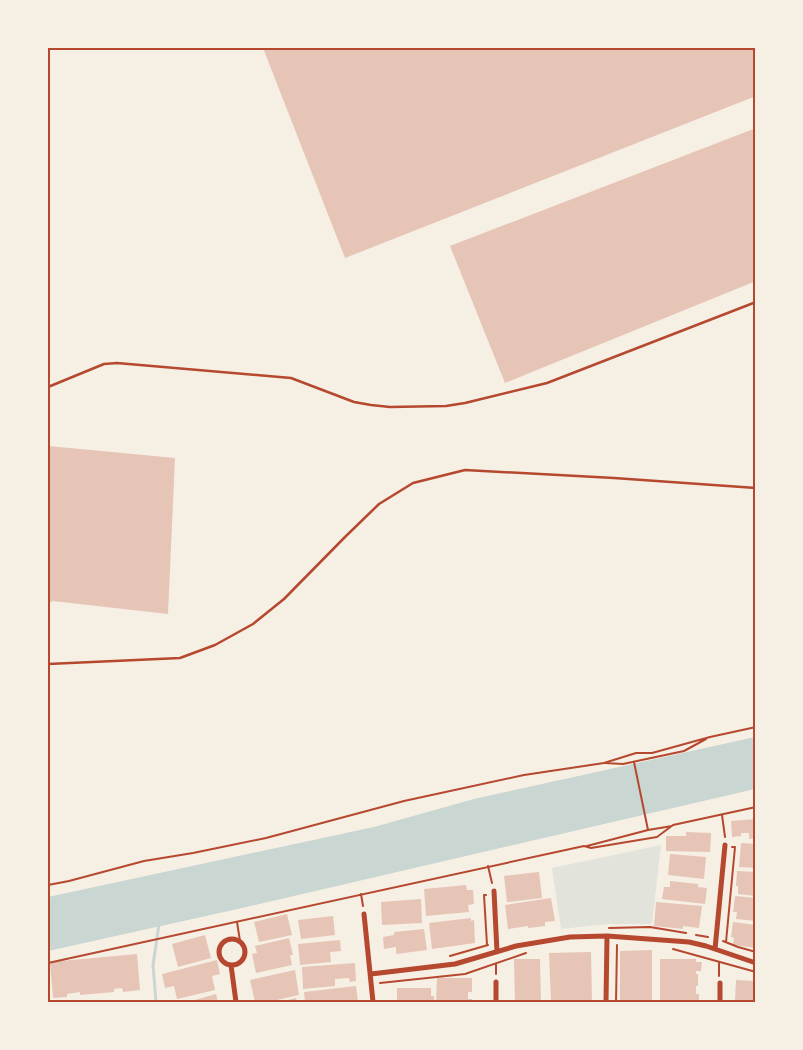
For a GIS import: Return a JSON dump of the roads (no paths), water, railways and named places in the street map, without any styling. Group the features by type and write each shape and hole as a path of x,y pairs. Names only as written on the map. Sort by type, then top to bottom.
{"street":[{"path":"715,949 726,845"},
{"path":"494,891 497,952"},
{"path":"364,914 374,1002"},
{"path":"371,974 455,964 542,940 583,936 607,939 679,940 696,943 756,963"},
{"path":"606,1002 607,939"},
{"path":"228,940 236,940 244,948 244,956 239,963 231,965 223,961 219,953 221,944 228,940"},
{"path":"231,965 236,1002"},
{"path":"496,982 496,1002"},
{"path":"720,983 720,1002"}],"lane":[{"path":"48,387 104,364 142,364 291,378 341,397 371,405 390,407 465,404 547,383 756,302"},
{"path":"48,664 180,658 215,645 253,624 284,600 379,504 413,483 465,470 756,488"}],"waterway":[{"path":"156,1002 153,965 159,924"}]}
